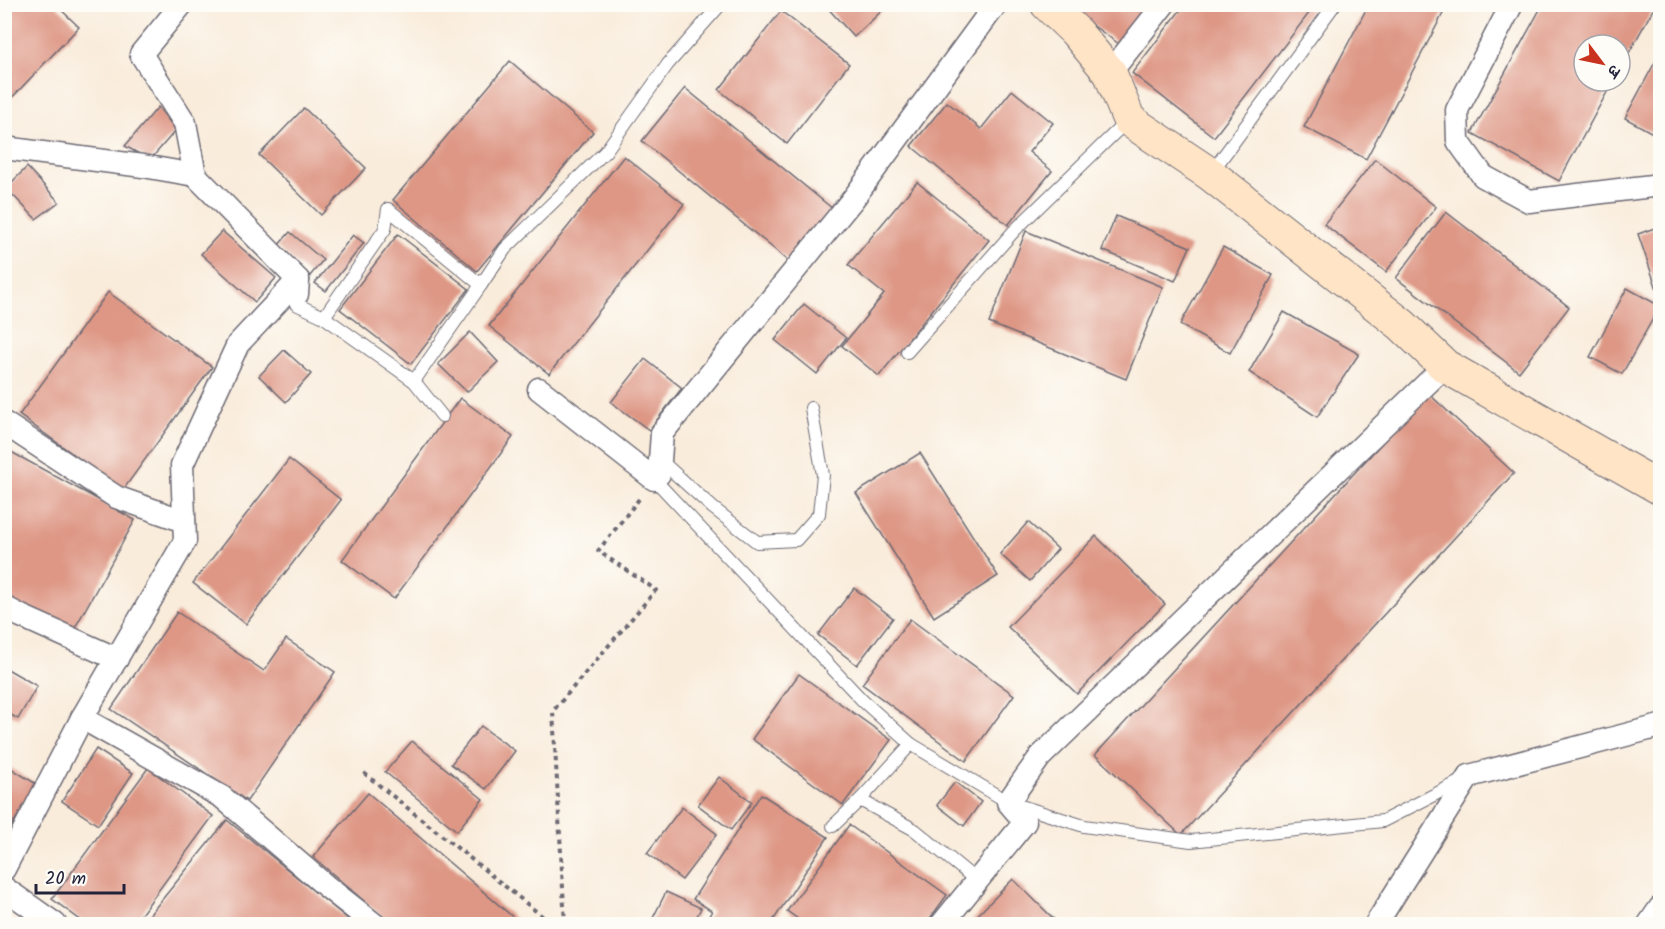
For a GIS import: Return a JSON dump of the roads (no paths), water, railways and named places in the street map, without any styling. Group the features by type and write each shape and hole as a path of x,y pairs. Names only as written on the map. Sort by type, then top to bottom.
{"street":[{"path":"182,4 141,54 186,123 195,175 298,280 296,304"},
{"path":"539,389 657,469 662,433 853,199 996,4"},
{"path":"1047,4 1075,31 1110,72 1129,120 1210,174 1402,325 1445,366 1660,488"},
{"path":"1110,72 1164,4"},
{"path":"1512,4 1457,110 1458,141 1483,176 1529,201 1660,185"},
{"path":"4,148 143,165 195,175"},
{"path":"4,870 82,718 185,541 182,465 238,344 298,280"},
{"path":"942,924 1025,822 1008,802 1040,757 1445,366"},
{"path":"4,423 116,497 184,521"},
{"path":"4,606 21,616 117,659"},
{"path":"82,718 222,797 374,924"},
{"path":"1376,924 1469,776 1660,726"},
{"path":"4,888 55,924"},
{"path":"1649,924 1660,908"}],"lane":[{"path":"414,381 505,249 605,152 668,64 721,4"},
{"path":"1210,174 1335,4"},
{"path":"907,352 1014,231 1129,120"},
{"path":"324,316 385,229 388,209 481,285"},
{"path":"296,304 324,316 414,381 442,416"},
{"path":"657,469 757,542 795,540 819,514 823,475 811,408"},
{"path":"657,469 863,701 911,744 1008,802 1084,826 1191,841 1383,821 1469,776"},
{"path":"833,826 911,744"},
{"path":"860,800 915,830 977,881"}]}
